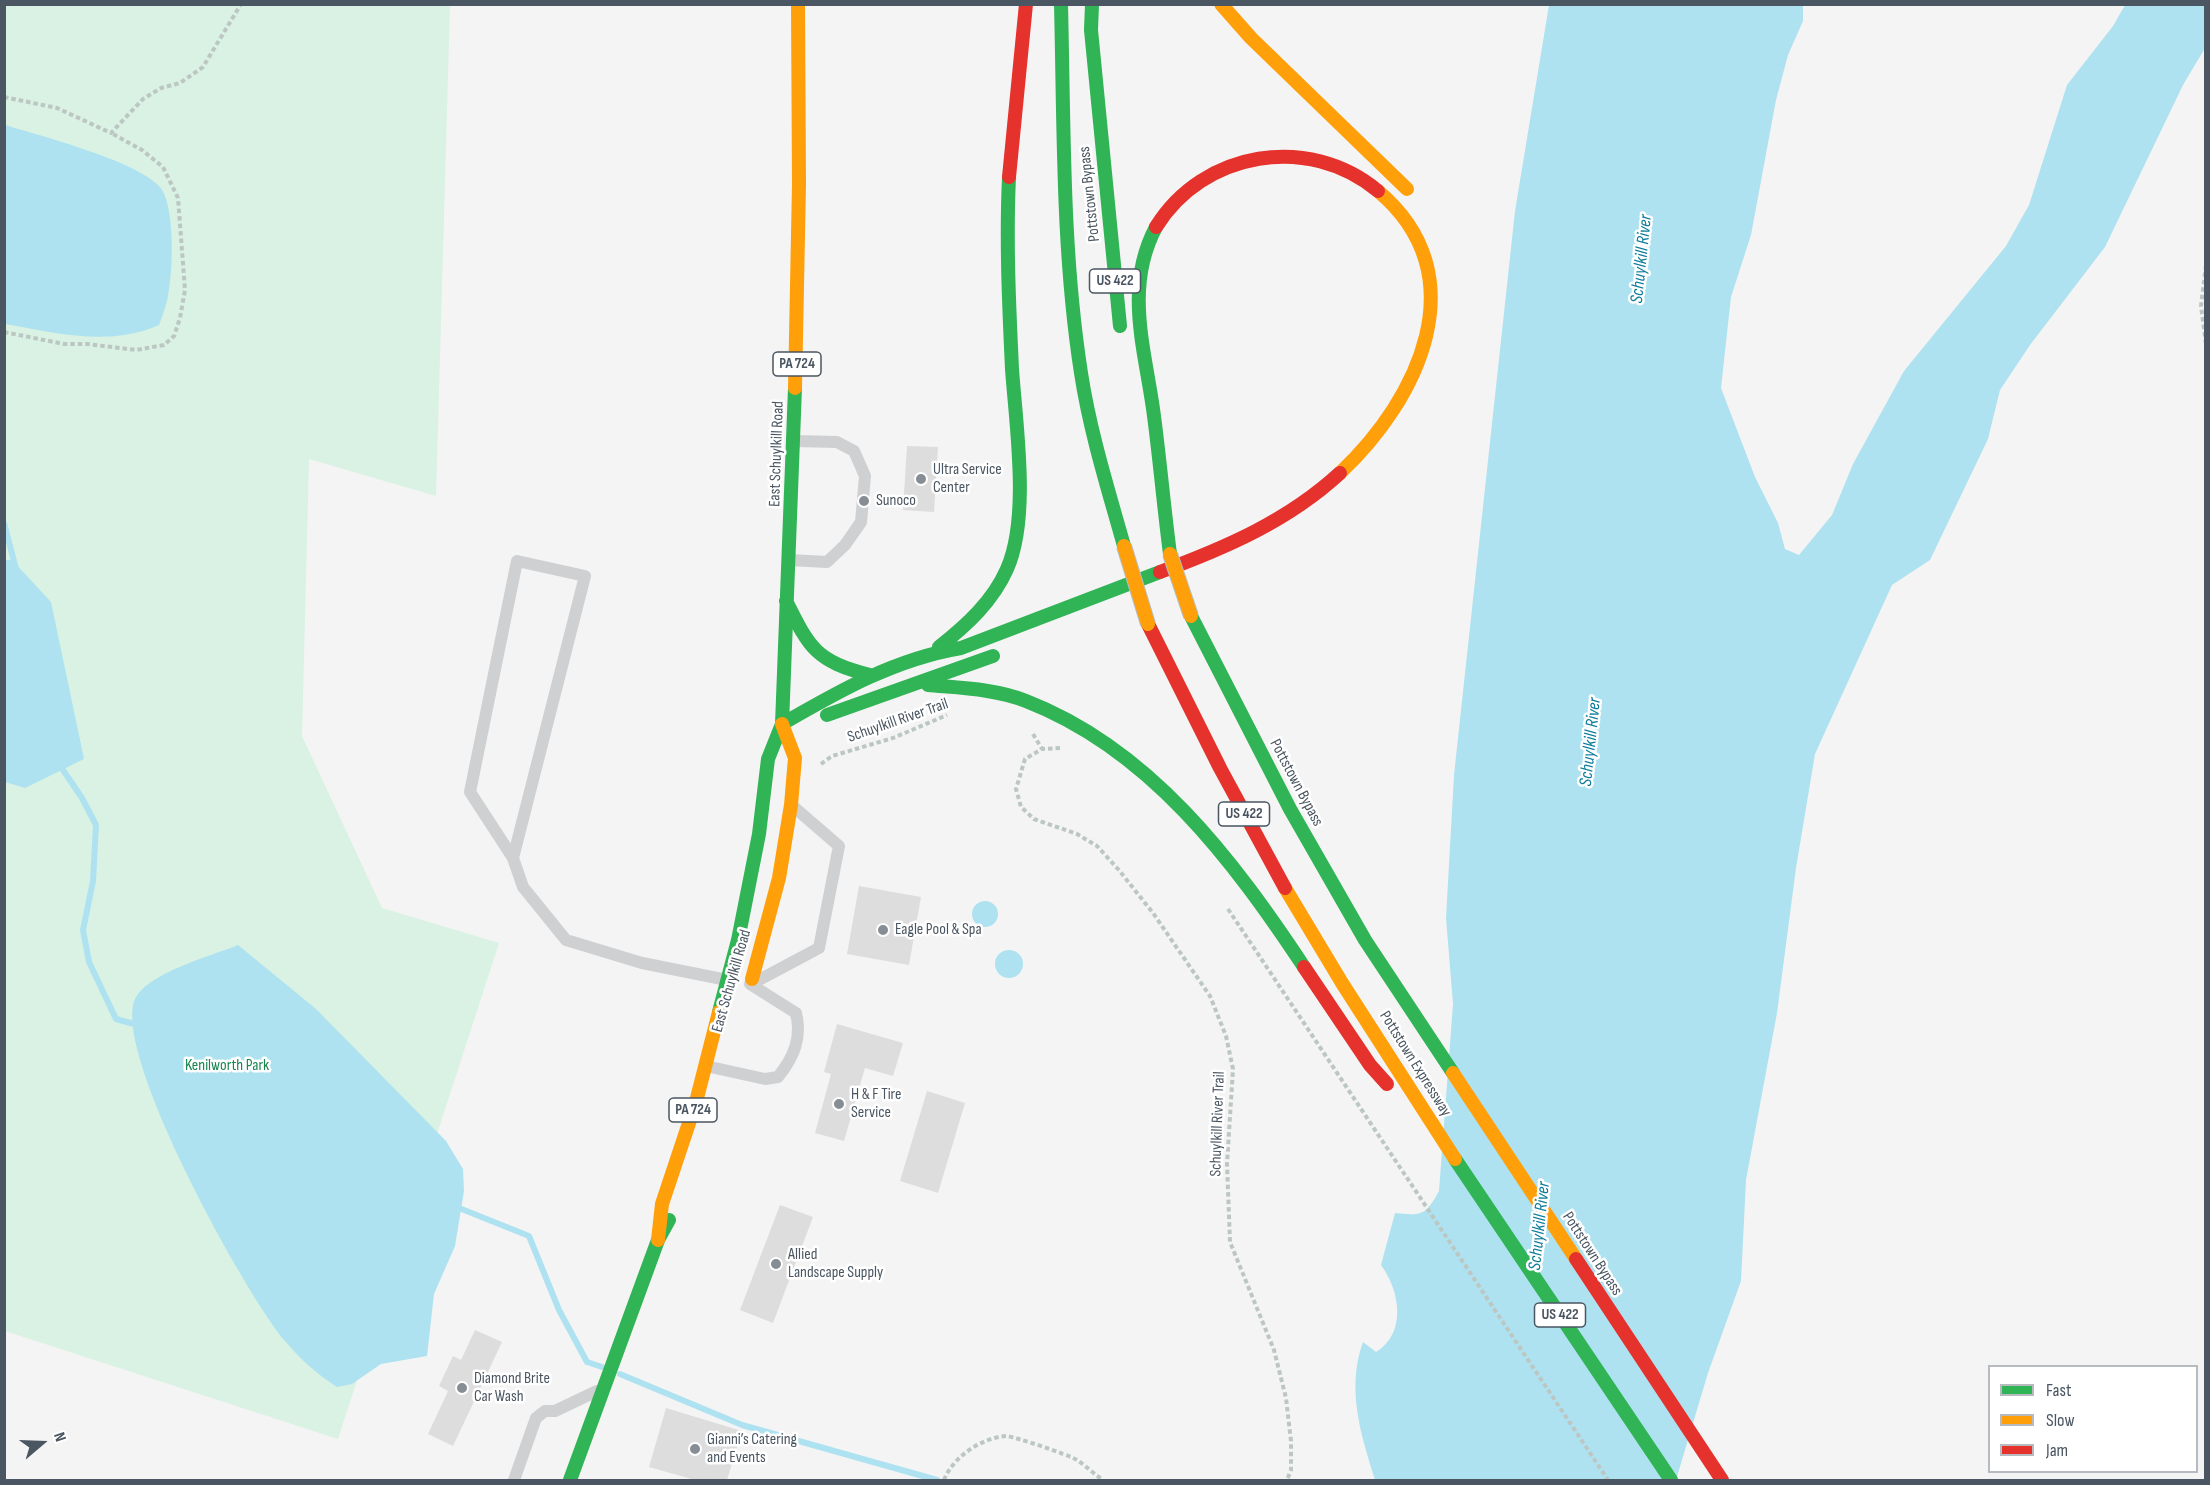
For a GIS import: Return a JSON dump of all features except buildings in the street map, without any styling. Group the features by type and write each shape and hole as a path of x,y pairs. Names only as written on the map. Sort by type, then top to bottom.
{"main road":[{"name":"East Schuylkill Road","path":"658,1240 662,1204 706,1066 729,980 750,887 768,759 782,724 794,441 801,146 798,4"},
{"path":"782,724 870,675 932,651 960,631 998,588 1007,572 1016,535 1018,475 1007,260 1011,164 1026,4"},
{"name":"Pottstown Bypass","path":"1061,4 1071,279 1081,374 1098,451 1124,546 1148,624 1242,810 1299,911 1354,997"},
{"name":"Pottstown Bypass","path":"1092,4 1091,30 1122,340"},
{"path":"1221,4 1251,38 1385,167 1417,202"},
{"path":"932,651 961,648 1236,544 1312,497 1362,448 1393,408 1419,363 1430,322 1431,288 1422,253 1404,217 1376,187 1353,171 1328,161 1297,155 1276,155 1236,161 1216,170 1179,195 1153,231 1141,266 1138,306 1170,554"},
{"name":"Pottstown Bypass","path":"1143,450 1170,554 1191,616 1290,809 1365,940 1722,1480"},
{"path":"1127,606 1192,579"},
{"path":"786,601 807,642 817,654 829,664 870,675"},
{"path":"782,724 839,712 1007,651"},
{"path":"920,684 985,690 1035,704 1097,736 1140,769 1201,829 1241,877 1370,1065 1448,1149"},
{"name":"East Schuylkill Road","path":"745,1003 779,878 791,805 795,758 782,724"},
{"name":"Pottstown Expressway","path":"1354,997 1448,1149"},
{"name":"US 422","path":"1448,1149 1671,1480"},
{"name":"East Schuylkill Road","path":"570,1480 658,1240 674,1212 681,1191"}],"lane":[{"path":"788,560 827,562 845,545 861,522 865,476 854,451 837,442 794,441"},
{"path":"513,858 585,576 518,561 470,792 513,858 523,887 566,940 642,963 751,984 796,1013 800,1031 791,1061 778,1077 765,1079 706,1066"},
{"path":"751,984 819,948 839,846 791,805"},
{"path":"514,1480 536,1418 545,1411 555,1411 606,1387"}],"path":[{"path":"111,133 143,99 161,87 180,83 203,67 241,4"},
{"path":"4,97 57,108 142,150 163,167 178,198 184,290 180,318 174,336 164,345 136,350 87,344 64,344 4,332"},
{"path":"2205,265 2202,306 2205,344"},
{"name":"Schuylkill River Trail","path":"793,783 832,756 893,738 944,715 952,714"},
{"path":"1030,730 1042,749 1055,746 1063,749"},
{"name":"Schuylkill River Trail","path":"1042,749 1025,759 1020,769 1016,789 1021,807 1034,819 1077,834 1097,846 1118,869 1153,913 1210,996 1226,1036 1233,1069 1227,1164 1230,1242 1274,1350 1286,1398 1291,1441 1291,1470 1287,1480"},
{"path":"1221,900 1608,1480"},
{"path":"944,1480 948,1470 958,1459 980,1443 1007,1436 1076,1459 1103,1480"}],"green space":[{"name":"Kenilworth Park","path":"5,5 450,5 436,496 309,459 302,736 382,908 499,943 338,1439 5,1331"}],"water":[{"name":"Schuylkill River","path":"1549,5 1803,5 1803,21 1788,55 1776,100 1751,235 1731,297 1721,388 1755,477 1778,523 1785,549 1799,555 1832,515 1853,464 1904,371 2006,246 2029,205 2067,85 2113,26 2125,5 2205,5 2205,48 2183,85 2105,247 2030,345 2000,390 1988,439 1930,560 1892,585 1815,754 1796,868 1777,1013 1746,1180 1741,1281 1708,1373 1676,1480 1375,1480 1357,1412 1358,1360 1363,1342 1376,1352 1393,1334 1396,1323 1396,1299 1393,1287 1381,1265 1395,1213 1417,1214 1422,1212 1430,1205 1439,1191 1453,1004 1446,918 1454,775 1515,211"},
{"path":"5,125 109,158 147,176 159,186 168,206 172,251 168,294 159,325 140,332 102,337 63,334 5,324"},
{"path":"5,560 12,560 51,602 84,759 25,788 5,782"},
{"path":"985,901 994,905 998,914 994,923 985,927 976,923 972,914 976,905"},
{"path":"238,945 316,1009 446,1141 463,1169 464,1191 455,1246 434,1294 427,1356 381,1364 352,1384 337,1387 316,1372 292,1349 267,1317 215,1228 187,1174 162,1119 143,1069 133,1027 135,999 152,981 166,973"},
{"path":"1009,950 1019,954 1023,964 1019,974 1009,978 999,974 995,964 999,954"}],"waterway":[{"path":"4,523 16,569"},
{"path":"59,764 82,798 96,825 93,881 83,930 89,962 116,1019 138,1025"},
{"path":"454,1206 529,1236 559,1310 587,1362 602,1367"},
{"path":"620,1374 742,1425 937,1480"}],"traffic: fast":[{"path":"1061,4 1065,189 1075,327 1089,417 1124,546"},
{"path":"1092,4 1091,30 1120,326"},
{"path":"939,647 969,621 994,592 1007,569 1014,548 1018,524 1020,471 1012,369 1008,273 1009,177"},
{"path":"1156,227 1146,250 1141,274 1140,321 1170,554"},
{"path":"719,1012 738,940 759,834 768,759 782,724 795,388"},
{"path":"782,724 846,688 890,668 961,648 1160,572"},
{"path":"786,601 802,631 817,651 837,664 870,675"},
{"path":"1191,616 1290,809 1365,940 1453,1073"},
{"path":"827,715 993,656"},
{"path":"928,685 978,690 1015,697 1071,722 1112,748 1150,778 1218,848 1304,967"},
{"path":"1455,1159 1671,1480"},
{"path":"570,1480 658,1240 669,1220"}],"traffic: slow":[{"path":"795,388 799,184 798,4"},
{"path":"1221,4 1251,38 1407,189"},
{"path":"1340,473 1368,443 1393,410 1413,373 1426,336 1431,298 1425,260 1408,224 1378,191"},
{"path":"1124,546 1148,624"},
{"path":"1170,554 1191,616"},
{"path":"752,979 779,878 791,805 795,758 782,724"},
{"path":"1285,888 1342,983 1455,1159"},
{"path":"658,1240 662,1204 696,1102 719,1012"},
{"path":"1453,1073 1576,1259"}],"traffic: jam":[{"path":"1009,177 1026,4"},
{"path":"1156,227 1176,201 1201,181 1229,167 1259,159 1290,157 1321,161 1351,173 1378,191"},
{"path":"1160,572 1255,532 1299,505 1340,473"},
{"path":"1148,624 1220,768 1285,888"},
{"path":"1304,967 1370,1065 1387,1084"},
{"path":"1576,1259 1722,1480"}],"place":[{"name":"Ultra Service Center","path":"921,479"},
{"name":"Sunoco","path":"864,501"},
{"name":"Eagle Pool & Spa","path":"883,930"},
{"name":"H & F Tire Service","path":"839,1104"},
{"name":"Allied Landscape Supply","path":"776,1264"},
{"name":"Diamond Brite Car Wash","path":"462,1388"},
{"name":"Gianni’s Catering and Events","path":"695,1449"}]}
